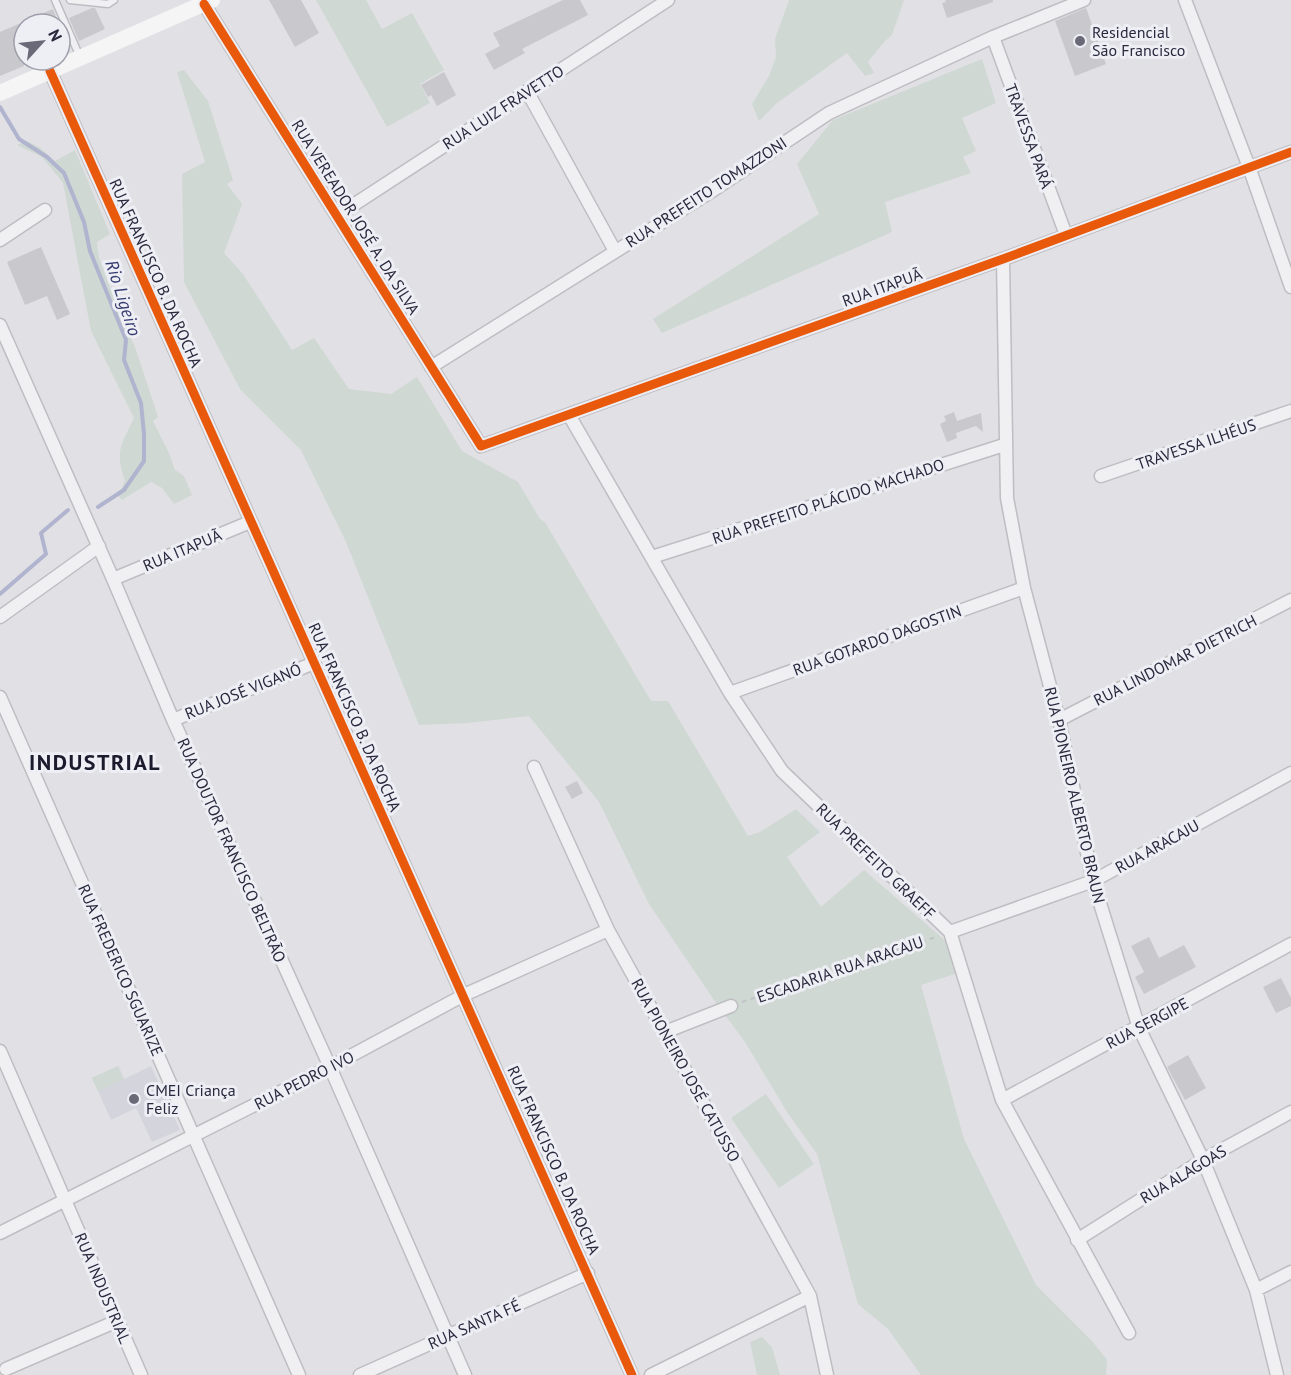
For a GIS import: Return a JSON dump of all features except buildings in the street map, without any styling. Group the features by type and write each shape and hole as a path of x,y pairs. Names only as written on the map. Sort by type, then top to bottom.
{"main road":[{"path":"72,62 208,2"},
{"path":"0,93 48,72"}],"street":[{"name":"RUA LUIZ FRAVETTO","path":"338,215 668,0"},
{"name":"RUA PREFEITO TOMAZZONI","path":"431,367 712,191 829,112 993,37 1084,0"},
{"path":"1185,0 1249,167 1291,287"},
{"name":"RUA VEREADOR JOSÉ A. DA SILVA","path":"208,2 481,446"},
{"name":"TRAVESSA PARÁ","path":"993,37 1066,234"},
{"name":"RUA FRANCISCO B. DA ROCHA","path":"50,72 632,1375"},
{"path":"527,91 615,251"},
{"name":"RUA ITAPUÃ","path":"481,446 1003,259 1291,152"},
{"path":"0,240 45,210"},
{"name":"RUA PIONEIRO ALBERTO BRAUN","path":"1003,259 1006,498 1024,588 1059,720 1093,881 1139,1028 1203,1160 1256,1290 1277,1375"},
{"name":"RUA DOUTOR FRANCISCO BELTRÃO","path":"0,325 465,1375"},
{"name":"TRAVESSA ILHÉUS","path":"1101,476 1291,411"},
{"name":"RUA PREFEITO GRAEFF","path":"569,415 730,693 782,771 950,932 1002,1100 1129,1333"},
{"name":"RUA PREFEITO PLÁCIDO MACHADO","path":"652,557 1004,445"},
{"name":"RUA ITAPUÃ","path":"113,579 250,522"},
{"path":"0,617 99,546"},
{"name":"RUA GOTARDO DAGOSTIN","path":"730,693 1024,588"},
{"name":"RUA LINDOMAR DIETRICH","path":"1059,720 1291,600"},
{"name":"RUA JOSÉ VIGANÓ","path":"173,720 314,663"},
{"name":"RUA FREDERICO SGUARIZE","path":"0,697 299,1375"},
{"name":"RUA PIONEIRO JOSÉ CATUSSO","path":"534,766 608,930 810,1296 827,1375"},
{"name":"RUA ARACAJU","path":"950,932 1093,881 1291,773"},
{"name":"RUA PEDRO IVO","path":"0,1233 330,1067 464,995 608,930"},
{"name":"RUA SERGIPE","path":"1002,1100 1291,944"},
{"path":"665,1032 731,1006"},
{"name":"RUA INDUSTRIAL","path":"0,1051 141,1375"},
{"name":"RUA ALAGOAS","path":"1077,1240 1203,1160 1291,1112"},
{"path":"1256,1290 1291,1272"},
{"name":"RUA SANTA FÉ","path":"360,1375 588,1273"},
{"path":"651,1375 810,1296"},
{"path":"6,1369 117,1321"}],"lane":[{"path":"55,0 81,59"},
{"path":"70,0 108,4 114,0"}],"shaded area":[{"path":"316,0 366,0 382,29 412,13 444,70 420,84 430,103 387,127"},
{"path":"789,0 904,0 892,35 868,62 874,73 865,76 847,53 777,103 759,121 752,104 769,76 776,57 775,39"},
{"path":"982,59 996,103 962,118 976,151 963,157 971,173 885,202 892,232 662,333 653,319 819,214 797,164 833,120"},
{"path":"184,70 208,101 233,180 227,184 242,204 224,253 243,274 292,350 314,338 349,389 391,394 417,377 462,451 518,482 540,519 545,522 651,701 668,701 748,836 760,832 796,809 820,832 787,857 821,907 864,870 948,943 958,973 921,985 964,1139 1036,1285 1092,1341 1107,1360 1106,1375 921,1375 888,1329 858,1304 817,1154 787,1112 745,1042 649,904 599,802 529,716 467,723 419,725 346,542 301,450 240,389 184,282 182,174 205,162 177,72"},
{"path":"27,141 39,147 55,161 75,150 110,234 97,242 99,258 122,320 135,347 158,417 153,421 175,470 184,476 192,495 174,504 162,488 151,482 122,500 116,493 122,488 125,480 120,462 121,448 134,418 91,331 63,183 42,157 17,145"},
{"name":"CMEI Criança Feliz","path":"118,1066 124,1079 151,1066 180,1130 152,1142 136,1108 111,1120 92,1078"},
{"path":"118,1066 124,1079 98,1091 92,1078"},
{"path":"766,1094 814,1164 779,1188 731,1118"},
{"path":"762,1337 772,1347 780,1375 757,1375 750,1342"}],"waterway":[{"name":"Rio Ligeiro","path":"0,107 19,139 47,157 64,173 84,222 90,251 126,340 124,360 141,403 144,461 124,490 98,507"},
{"name":"Rio Ligeiro","path":"0,594 46,554 41,533 68,510"}],"cycle path":[{"path":"204,4 481,446 1003,259 1291,152"},
{"path":"50,72 632,1375"}],"place":[{"name":"Residencial São Francisco","path":"1080,41"},
{"name":"CMEI Criança Feliz","path":"134,1099"}],"district":[{"name":"INDUSTRIAL","path":"95,762"}]}
